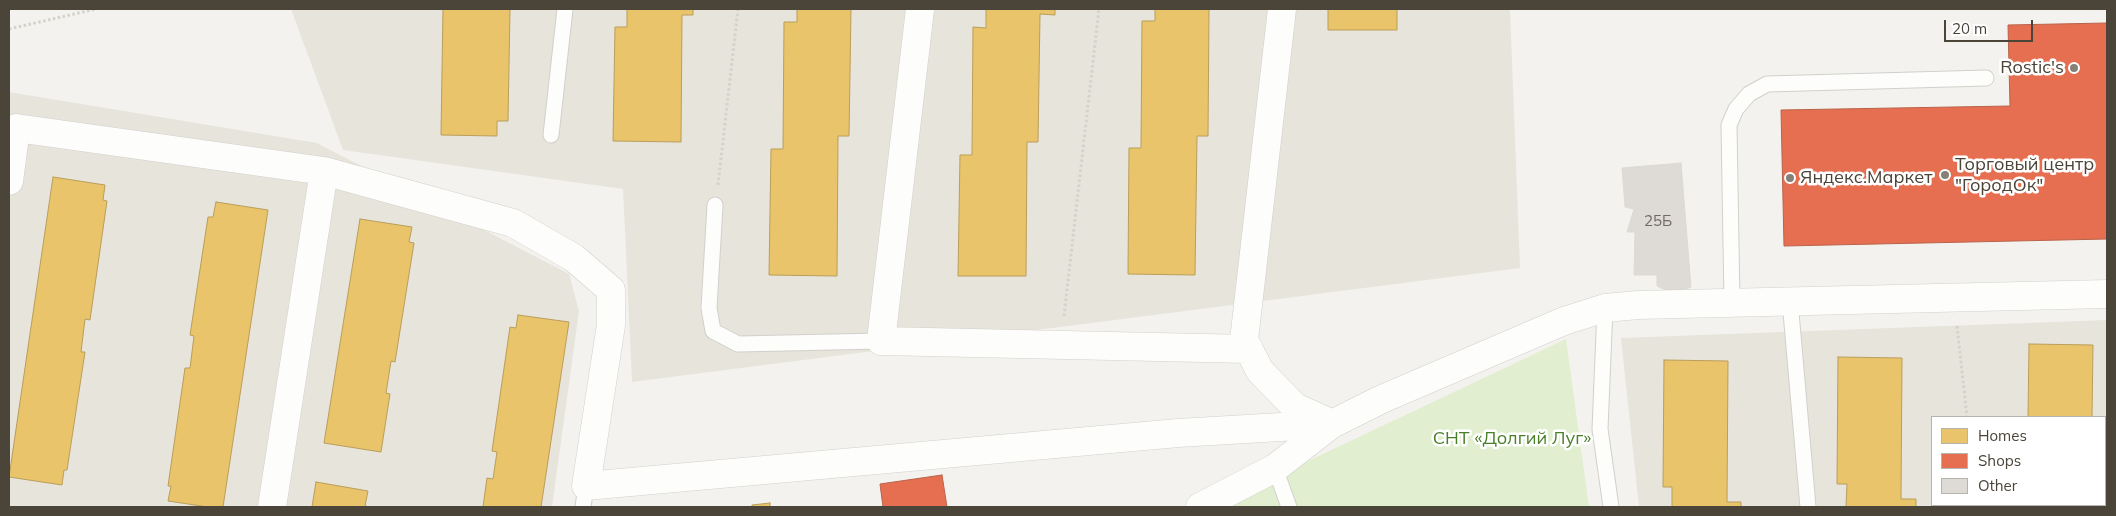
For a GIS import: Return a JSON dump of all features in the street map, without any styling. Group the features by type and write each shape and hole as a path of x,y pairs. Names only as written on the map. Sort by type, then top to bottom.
{"street":[{"path":"920,9 881,341 1249,349"},
{"path":"1282,9 1244,340 1260,372 1295,407 1332,424"},
{"path":"9,180 16,128 324,171 512,223 574,258 612,290 611,325 585,497 1178,433 1332,424"},
{"path":"272,507 324,171"},
{"path":"1200,507 1275,468 1332,424 1382,399 1564,322 1605,308 1638,305 2107,294"}],"lane":[{"path":"551,135 565,9"},
{"path":"1732,303 1729,125 1736,109 1749,94 1767,84 1986,78"},
{"path":"715,205 709,308 713,331 738,344 881,341"},
{"path":"1790,301 1808,507"},
{"path":"1605,308 1600,429 1611,507"},
{"path":"1275,468 1289,507"}],"path":[{"path":"9,29 96,9"},
{"path":"715,205 738,9"},
{"path":"1061,345 1099,9"},
{"path":"1954,297 1967,416"}],"shaded area":[{"path":"291,9 1510,9 1520,268 632,382 623,189 343,150"},
{"path":"9,92 317,143 569,274 579,311 552,507 9,507"},
{"path":"2107,320 2107,507 1639,507 1621,338"}],"green space":[{"name":"СНТ «Долгий Луг»","path":"1566,339 1589,507 1227,507 1306,462"}],"building: Homes":[{"path":"443,9 510,9 508,121 497,121 497,136 441,135"},
{"path":"627,9 693,9 693,15 682,15 681,142 613,141 615,27 627,27"},
{"path":"797,9 851,9 849,136 838,136 837,276 769,275 771,149 783,149 784,22 797,22"},
{"path":"986,9 1055,9 1055,15 1040,14 1038,142 1027,142 1026,276 958,276 960,155 972,155 973,27 986,28"},
{"path":"1155,9 1209,9 1208,136 1197,136 1195,275 1128,274 1129,148 1141,148 1142,21 1155,21"},
{"path":"1328,9 1397,9 1397,30 1328,30"},
{"path":"53,177 105,185 103,200 107,201 90,320 85,319 81,352 85,352 67,470 64,470 62,485 9,477"},
{"path":"216,202 268,210 223,507 208,507 168,501 171,486 168,486 185,368 190,368 194,336 190,335 208,217 213,217"},
{"path":"360,219 412,227 409,242 414,243 395,362 391,361 386,393 390,394 381,452 324,443"},
{"path":"518,315 569,322 541,507 483,507 487,478 493,479 497,452 492,451 510,327 516,328"},
{"path":"2029,344 2093,345 2092,416 2028,416"},
{"path":"1838,357 1902,358 1901,499 1916,499 1916,507 1846,507 1847,484 1837,484"},
{"path":"1664,360 1728,361 1727,502 1741,502 1741,507 1672,507 1672,487 1663,487"},
{"path":"316,482 368,491 365,506 370,507 312,507"},
{"path":"770,503 770,507 752,507 752,505"},
{"path":"2106,506 2106,507 2036,507"}],"building: Shops":[{"name":"Торговый центр \"ГородОк\"","path":"2107,23 2107,239 1784,246 1781,110 2010,106 2008,25"},
{"path":"942,475 947,507 883,507 880,484"}],"building: Other":[{"path":"1681,163 1691,287 1674,294 1657,286 1657,275 1634,275 1635,232 1627,232 1634,209 1625,207 1622,168"}],"place":[{"name":"Rostic's","path":"2074,68"},
{"name":"Торговый центр \"ГородОк\"","path":"1945,175"},
{"name":"Яндекс.Маркет","path":"1790,178"}]}
